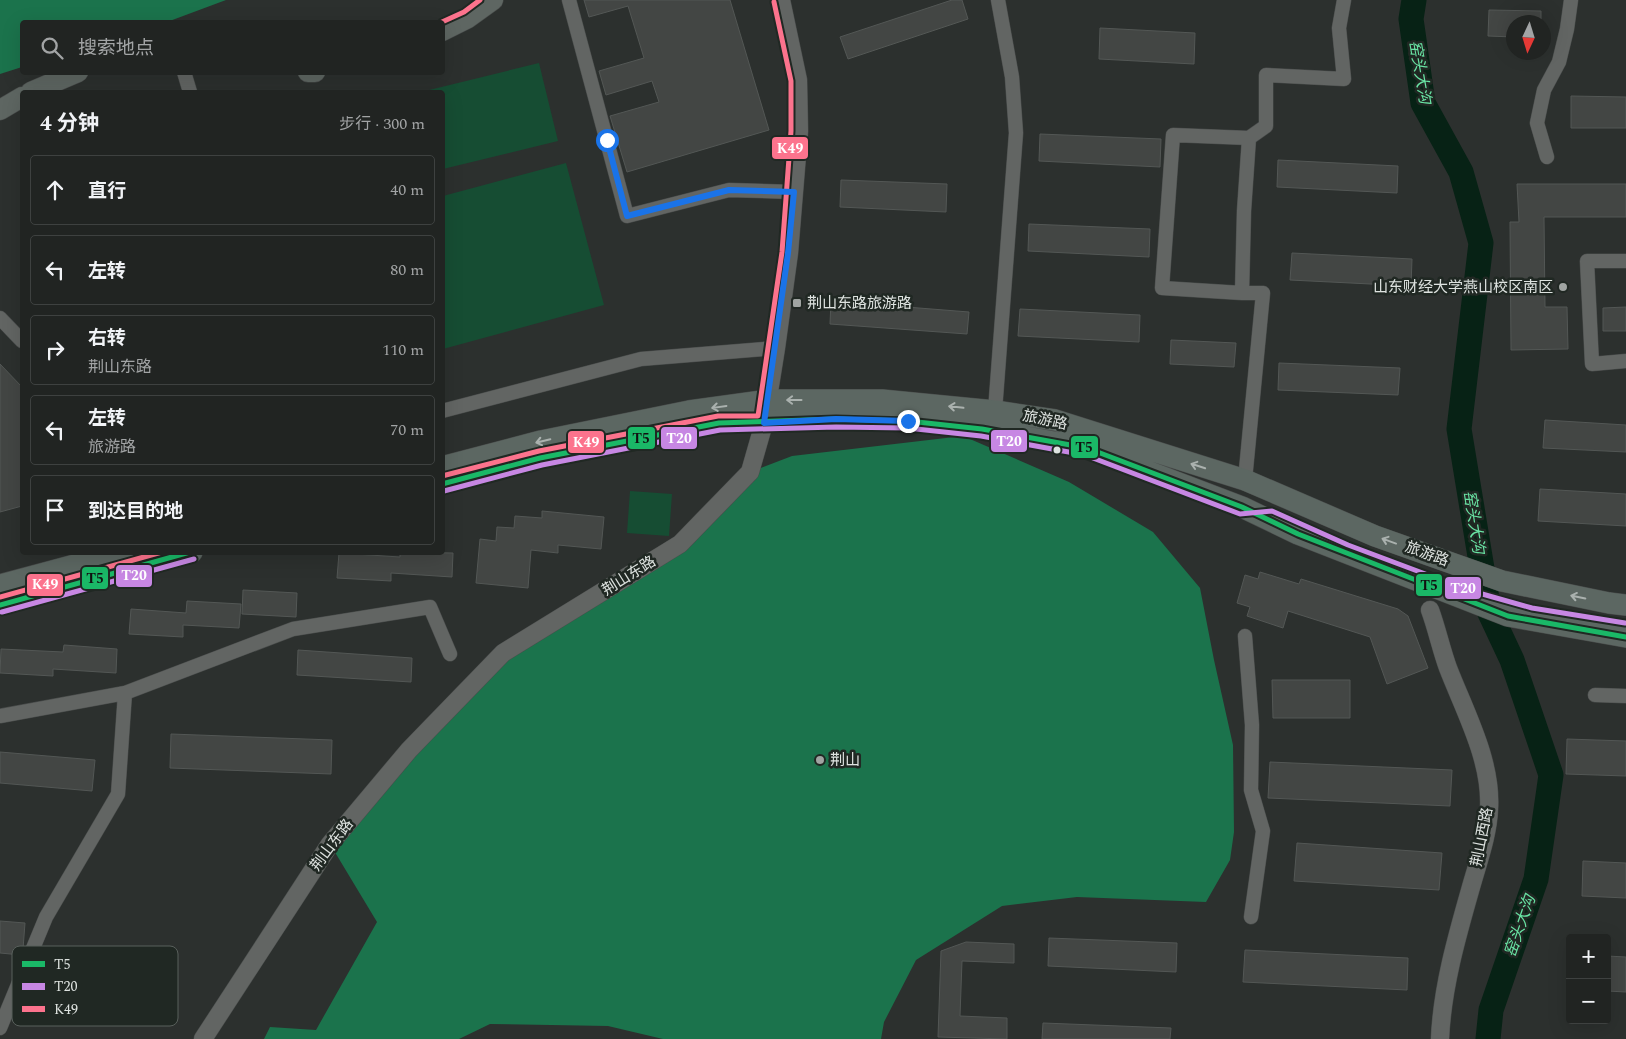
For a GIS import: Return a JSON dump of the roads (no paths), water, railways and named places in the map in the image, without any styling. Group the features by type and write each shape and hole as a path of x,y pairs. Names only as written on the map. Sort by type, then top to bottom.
{"main road":[{"path":"445,30 468,18 493,0"},
{"path":"35,90 71,75"},
{"path":"0,110 20,98"},
{"name":"旅游路","path":"445,466 541,441 689,411 768,400 882,400 995,411 1055,420 1245,480 1375,536 1502,581 1626,605"},
{"name":"旅游路","path":"445,483 540,458 719,423 764,423 836,419 908,421 982,429 1088,448 1242,507 1298,534 1508,616 1626,637"},
{"path":"0,586 112,555"},
{"path":"0,605 181,555"}],"street":[{"path":"569,0 627,216 729,190 794,192"},
{"name":"荆山东路","path":"203,1039 330,844 409,750 503,653 680,544 750,472 764,423 776,348 788,253 799,131 798,80 781,0"},
{"path":"995,411 1016,133 1012,77 998,0"},
{"path":"1245,480 1263,293 1162,288 1173,135 1249,138 1266,126 1266,75 1344,79 1339,28 1344,0"},
{"path":"1548,157 1537,123 1544,90 1559,62 1567,29 1571,0"},
{"path":"185,75 189,90"},
{"path":"1242,293 1244,211 1249,138"},
{"path":"1626,261 1587,261 1592,364 1626,361"},
{"path":"0,318 20,339"},
{"path":"445,410 641,359 776,348"},
{"path":"0,716 125,693 293,629 430,607 450,654"},
{"name":"荆山西路","path":"1430,610 1447,665 1481,755 1488,786 1489,810 1483,844 1455,946 1441,1017 1440,1039"},
{"path":"1245,636 1252,725 1251,790 1263,831 1251,917"},
{"path":"32,946 46,917 118,794 125,693"},
{"path":"1595,695 1626,696"},
{"path":"0,1028 5,1003 12,988"}],"waterway":[{"name":"窑头大沟","path":"1414,0 1411,19 1423,103 1461,172 1481,243 1459,429 1489,611 1512,660 1551,775 1536,879 1491,1010 1488,1039"}],"place":[{"name":"山东财经大学燕山校区南区","path":"1563,287"},
{"name":"荆山东路旅游路","path":"797,303"},
{"name":"荆山","path":"820,760"}]}
